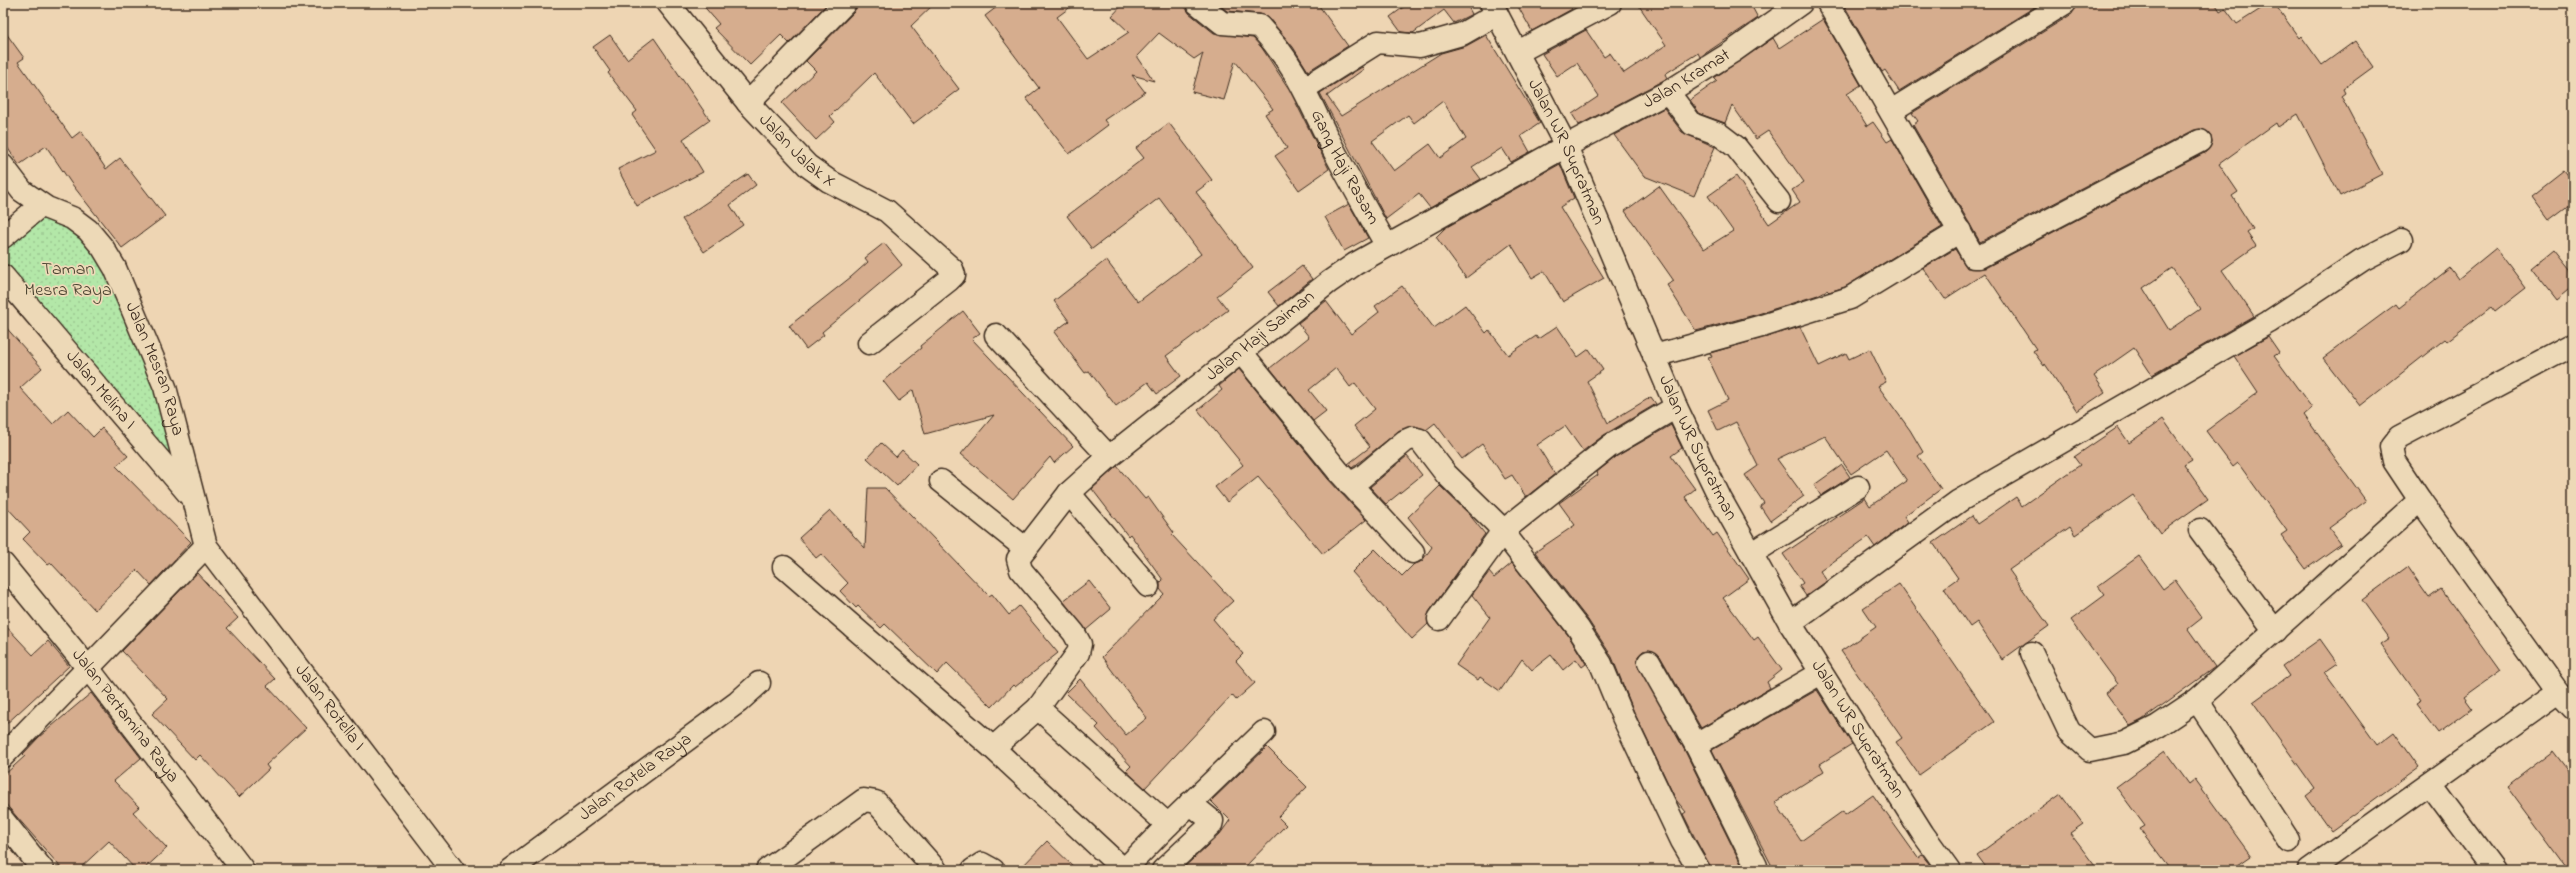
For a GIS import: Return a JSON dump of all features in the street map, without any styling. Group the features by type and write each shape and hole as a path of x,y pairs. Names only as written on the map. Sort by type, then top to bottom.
{"street":[{"name":"Jalan Jalak X","path":"668,3 748,103 808,166 829,181 887,211 952,269 954,275 949,280 869,343"},
{"path":"748,103 845,3"},
{"name":"Gang Haji Rasam","path":"1197,3 1222,23 1259,26 1279,47 1305,88 1350,181 1388,246"},
{"path":"1518,52 1610,3"},
{"name":"Jalan Kramat","path":"1566,146 1668,92 1732,52 1801,3"},
{"path":"1828,3 1960,231 1970,254 1978,257 2200,141"},
{"path":"1890,111 2065,3"},
{"path":"1305,88 1378,42 1420,46 1462,34 1494,8"},
{"name":"Jalan WR Supratman","path":"1494,8 1566,146 1676,407 1720,498 1790,624 1923,834 1949,870"},
{"path":"1668,92 1692,124 1719,134 1736,147 1779,201"},
{"name":"Jalan Haji Saiman","path":"1038,708 1078,653 1080,644 1074,634 1019,565 1018,559 1069,493 1109,457 1328,282 1388,246 1566,146"},
{"name":"Jalan Mesran Raya","path":"3,166 22,191 41,205 72,218 88,230 103,248 115,268 160,370 197,503 206,546"},
{"path":"3,237 41,205"},
{"path":"1654,356 1762,326 1850,298 1960,231"},
{"path":"1790,624 1959,501 2270,322 2362,260 2401,240"},
{"name":"Jalan Melina I","path":"3,276 197,503"},
{"path":"996,336 1109,457"},
{"path":"2573,345 2399,437 2391,447 2394,461 2420,500 2558,692 2573,708"},
{"path":"1241,352 1349,484 1413,552"},
{"path":"1439,619 1503,531 1610,446 1676,407"},
{"path":"1349,484 1362,477 1405,441 1412,438 1420,440 1446,474 1503,531 1578,628 1601,664 1623,717 1682,841 1699,870"},
{"path":"941,481 1026,550"},
{"path":"1751,554 1858,487"},
{"path":"1069,493 1148,586"},
{"path":"2032,653 2069,731 2090,750 2124,743 2158,726 2197,700 2420,500"},
{"path":"2200,530 2275,631"},
{"path":"3,756 206,546"},
{"name":"Jalan Rotella I","path":"206,546 452,870"},
{"name":"Jalan Pertamina Raya","path":"3,564 88,668 243,870"},
{"path":"784,567 993,748 1124,870 1168,824 1264,732"},
{"path":"1649,662 1696,745 1756,866"},
{"path":"1696,745 1821,673"},
{"name":"Jalan Rotela Raya","path":"510,870 738,702 758,683"},
{"path":"2309,870 2558,692"},
{"path":"2197,700 2290,841"},
{"path":"993,748 1038,708 1168,824"},
{"path":"2430,784 2494,870"},
{"path":"767,870 854,805 864,800 876,802 935,870"},
{"path":"1163,870 1211,825 1212,821 1209,817 1190,803"},
{"path":"3,820 43,870"},
{"path":"973,870 982,864 993,870"}],"green space":[{"name":"Taman Mesra Raya","path":"47,208 103,248 197,503 3,276 3,239"}],"building":[{"path":"701,3 828,3 789,43 781,35 750,65 714,28 719,24"},
{"path":"857,3 935,3 911,26 959,89 913,124 874,73 830,116 835,122 816,140 782,103 816,71 806,61 854,12"},
{"path":"1002,3 1076,3 1057,17 1088,59 1129,32 1112,16 1124,3 1185,3 1189,13 1214,33 1253,38 1262,48 1289,89 1329,169 1299,190 1275,156 1287,148 1265,114 1273,109 1235,61 1224,100 1192,92 1203,53 1194,59 1159,33 1137,56 1154,81 1132,75 1145,92 1104,120 1108,125 1069,154 1026,98 1039,88 985,16"},
{"path":"1217,3 1317,3 1348,46 1308,71 1293,47 1268,17 1260,14 1227,11"},
{"path":"1409,3 1466,3 1472,14 1454,23 1444,10 1413,33 1401,32 1390,17"},
{"path":"1516,3 1568,3 1572,9 1532,31"},
{"path":"1637,3 1750,3 1758,18 1700,57 1698,53 1665,74 1667,78 1662,81 1579,125 1572,114 1599,96 1577,63 1557,76 1542,54 1586,30 1604,57 1610,53 1624,73 1666,45"},
{"path":"1848,3 2041,3 1899,91 1885,70 1882,72 1844,5"},
{"path":"2077,3 2215,3 2220,11 2225,8 2237,24 2270,3 2274,3 2299,38 2301,36 2322,65 2355,41 2373,67 2343,89 2345,93 2341,96 2382,174 2340,196 2298,114 2278,127 2276,123 2219,164 2238,192 2232,196 2253,229 2247,233 2256,246 2222,270 2254,316 2152,375 2134,348 2094,376 2105,392 2077,411 2045,364 2044,366 2033,351 2036,349 1985,273 1945,299 1923,268 1955,249 1967,268 1985,268 2206,152 2212,142 2211,135 2201,129 2194,130 1980,242 1913,125 1918,121 1912,113 2072,14","holes":["2172,268 2200,309 2169,330 2143,288"]},
{"path":"1823,19 1861,85 1847,94 1867,126 1873,122 1887,142 1892,139 1942,227 1845,287 1829,292 1827,290 1818,295 1758,314 1696,331 1667,285 1674,281 1625,211 1659,186 1704,249 1733,231 1708,196 1736,176 1769,224 1800,202 1792,190 1804,182 1768,131 1756,139 1732,105 1725,123 1700,114 1690,100 1717,81 1714,78 1773,38 1779,48"},
{"path":"3,29 24,58 18,62 72,138 81,131 106,169 120,158 165,216 122,248 71,183 46,146 19,165 3,141"},
{"path":"610,35 627,59 654,38 710,120 683,139 703,172 637,206 618,169 656,150 632,115 637,111 608,73 610,71 593,47"},
{"path":"1486,35 1540,123 1521,136 1530,152 1511,162 1502,148 1472,167 1481,179 1430,208 1419,194 1386,219 1320,93 1362,67 1364,69 1327,96 1341,116 1441,53 1466,46","holes":["1443,101 1466,139 1440,158 1430,144 1394,171 1372,141 1408,115 1414,123"]},
{"path":"1664,108 1682,132 1715,147 1694,196 1644,176 1614,135"},
{"path":"1169,123 1212,180 1196,192 1253,268 1217,296 1228,310 1166,356 1181,376 1157,394 1148,382 1116,406 1089,371 1085,373 1054,332 1069,321 1054,301 1106,260 1138,302 1201,254 1159,198 1092,249 1067,216 1144,158 1136,148"},
{"path":"1560,164 1574,198 1560,207 1604,278 1563,302 1544,271 1532,278 1511,244 1466,278 1436,237 1445,228"},
{"path":"2564,171 2573,183 2573,201 2549,219 2532,196"},
{"path":"748,174 756,185 730,205 743,225 704,252 682,219"},
{"path":"1349,204 1368,238 1344,251 1325,217"},
{"path":"884,243 902,265 822,332 824,335 806,349 789,326 851,277 868,262 865,258"},
{"path":"2496,248 2526,288 2495,312 2491,307 2447,341 2445,339 2360,406 2323,358 2396,304 2399,308 2450,268 2458,279"},
{"path":"2553,250 2573,275 2573,286 2556,300 2531,268"},
{"path":"1302,266 1312,279 1279,306 1268,292"},
{"path":"1402,286 1434,328 1465,305 1486,333 1489,330 1508,355 1536,336 1538,339 1557,326 1578,357 1589,349 1603,370 1587,381 1608,423 1651,397 1656,404 1604,435 1583,451 1565,426 1537,445 1555,474 1526,497 1512,475 1505,479 1482,444 1462,459 1435,423 1426,430 1415,426 1400,430 1352,468 1348,464 1370,447 1354,426 1375,409 1355,383 1350,387 1336,368 1309,390 1326,411 1313,421 1270,368 1309,337 1298,323 1326,301 1351,334 1379,312 1375,306"},
{"path":"963,311 980,333 972,339 1073,446 1054,463 1050,457 1013,499 961,454 994,415 925,434 913,390 899,401 883,381 921,348 920,346"},
{"path":"3,324 42,368 20,388 53,424 68,410 93,437 102,428 128,456 116,466 191,542 151,585 137,570 95,610 51,563 48,565 23,539 30,532 3,503"},
{"path":"1800,327 1819,366 1846,353 1849,359 1870,349 1886,382 1878,386 1910,430 1923,452 1918,456 1941,489 1904,516 1908,522 1875,547 1868,537 1820,571 1827,581 1806,596 1799,586 1803,583 1783,554 1865,498 1870,506 1907,481 1886,450 1851,474 1825,436 1777,459 1804,496 1770,521 1760,506 1764,503 1745,475 1758,466 1736,422 1718,431 1708,410 1728,400 1708,358 1712,357 1710,353"},
{"path":"2268,337 2279,353 2274,356 2312,408 2304,415 2366,501 2329,528 2341,544 2306,569 2281,535 2287,531 2238,463 2233,467 2206,431 2258,392 2234,356"},
{"path":"1239,369 1328,479 1366,520 1323,554 1258,477 1227,502 1215,487 1243,465 1198,410 1222,390 1219,386"},
{"path":"2163,419 2192,460 2184,465 2208,499 2160,533 2133,495 2075,535 2070,527 2009,570 2049,626 2002,660 1977,622 1970,627 1944,588 1958,578 1933,543 1972,516 1977,524 2016,497 2022,506 2080,465 2074,457 2118,427 2129,443"},
{"path":"1671,425 1682,448 1671,456 1695,489 1685,497 1713,536 1717,533 1749,579 1723,598 1754,640 1758,637 1782,670 1767,682 1770,688 1701,728 1660,656 1649,650 1643,651 1638,656 1637,662 1685,751 1744,870 1711,870 1683,814 1686,812 1676,800 1634,712 1612,657 1588,620 1535,552 1575,525 1559,503 1598,475 1597,472 1617,456"},
{"path":"881,443 896,457 902,450 917,464 897,486 867,458"},
{"path":"1407,456 1422,475 1386,504 1370,487"},
{"path":"1842,465 1850,477 1821,496 1814,485"},
{"path":"1117,466 1145,499 1148,497 1174,533 1172,535 1233,601 1213,619 1243,654 1236,661 1255,683 1236,700 1232,695 1145,788 1126,771 1131,766 1096,728 1099,725 1066,693 1080,679 1126,735 1147,718 1102,657 1164,594 1160,589 1160,583 1163,580 1130,534 1128,536 1092,489"},
{"path":"1440,486 1468,513 1485,534 1429,612 1428,624 1412,639 1352,572 1375,549 1402,576 1414,564 1422,561 1432,547 1408,517"},
{"path":"868,488 885,488 989,596 992,594 1009,615 1019,606 1058,653 1015,687 1013,685 992,707 947,663 937,674 885,624 881,628 858,606 856,608 840,591 848,583 821,554 816,558 799,538 830,510 865,548"},
{"path":"2139,556 2163,589 2175,580 2202,618 2188,629 2215,667 2142,720 2130,726 2106,693 2118,684 2071,620 2105,595 2098,586"},
{"path":"1512,563 1568,635 1586,664 1582,667 1576,659 1563,670 1551,655 1532,670 1522,659 1500,691 1480,677 1478,680 1456,665 1490,617 1472,595 1489,572 1494,578"},
{"path":"2407,567 2429,598 2441,589 2500,671 2464,697 2472,708 2438,733 2416,704 2421,701 2381,645 2390,639 2362,600"},
{"path":"197,573 238,618 227,628 275,679 267,686 306,728 266,765 269,769 239,797 200,755 195,760 152,714 168,699 122,651"},
{"path":"1089,581 1111,609 1086,630 1063,601"},
{"path":"1899,584 1994,722 1919,775 1896,742 1902,738 1841,651 1876,627 1863,608"},
{"path":"3,623 33,655 48,641 69,666 3,727"},
{"path":"2320,639 2337,663 2324,672 2377,745 2394,732 2419,767 2331,831 2306,796 2315,789 2253,702 2289,676 2282,666"},
{"path":"1817,690 1852,744 1820,764 1824,771 1775,802 1801,841 1843,811 1845,815 1873,795 1918,858 1922,855 1934,870 1774,870 1712,750"},
{"path":"91,693 141,758 114,781 139,807 133,812 167,848 143,870 136,870 109,841 78,870 63,870 3,801 3,776 25,756 23,754 39,737"},
{"path":"1267,747 1307,787 1278,817 1286,825 1242,870 1181,870 1220,834 1230,820 1211,801"},
{"path":"2165,751 2189,784 2195,779 2251,856 2231,870 2171,870 2140,829 2145,826 2116,787"},
{"path":"2553,751 2573,777 2573,870 2569,870 2507,786"},
{"path":"2061,794 2083,824 2070,833 2098,870 1988,870 1977,855"},
{"path":"1047,841 1077,870 1019,870"}]}
